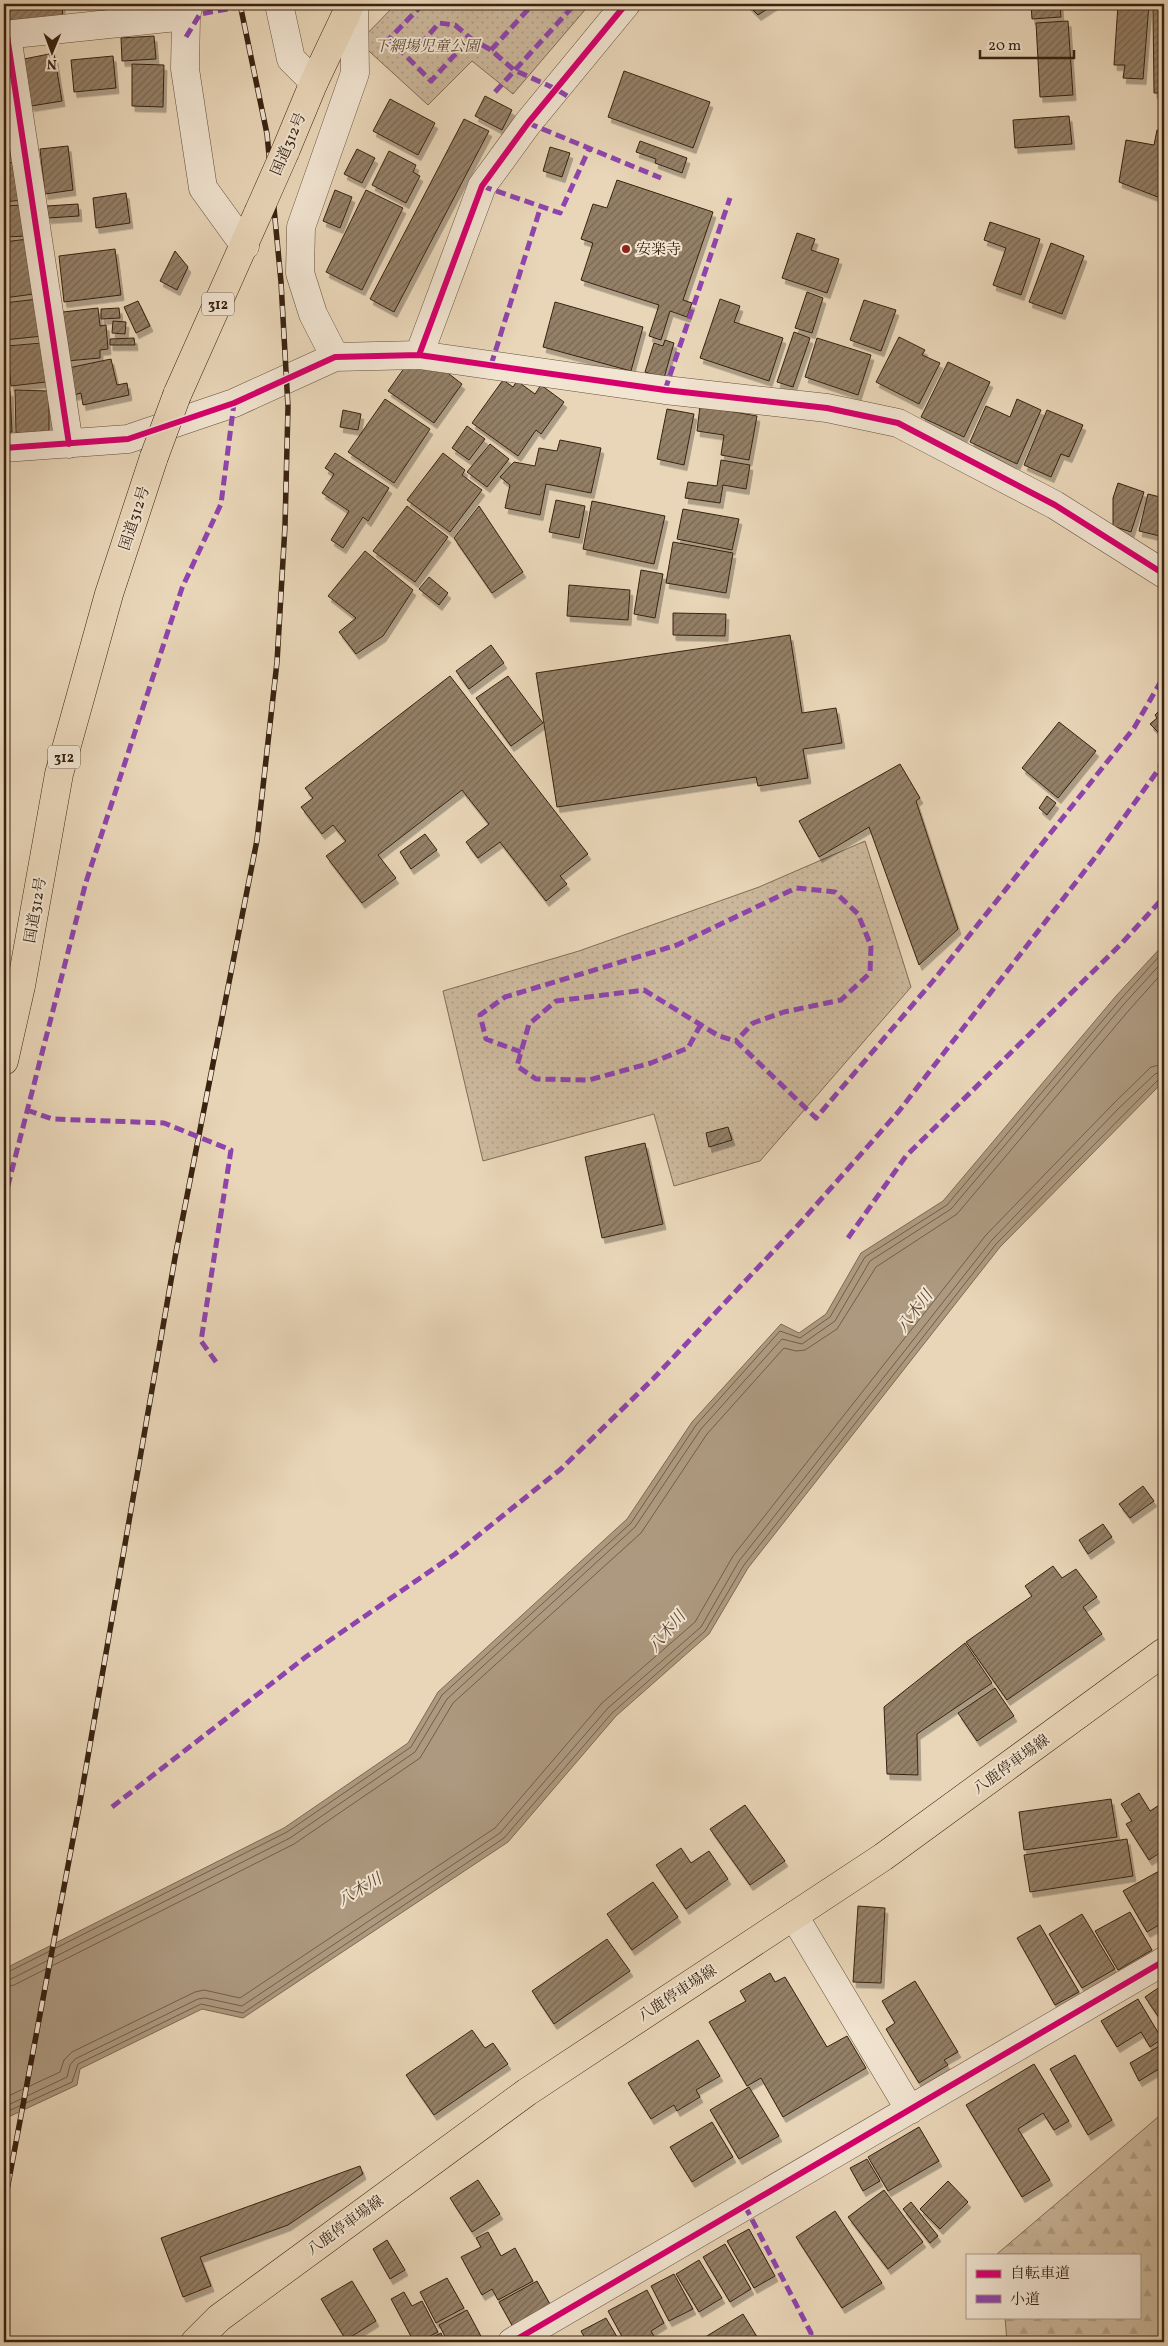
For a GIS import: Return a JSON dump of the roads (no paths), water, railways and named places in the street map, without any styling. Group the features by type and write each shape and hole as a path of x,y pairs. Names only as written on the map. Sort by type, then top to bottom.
{"main road":[{"name":"国道312号","path":"4,1061 21,986 59,774 109,594 154,457 177,395 245,246 314,82 354,5"},
{"name":"八鹿停車場線","path":"195,2342 219,2318 527,2092 883,1857 1164,1652"}],"street":[{"path":"279,4 291,59 314,82"},
{"path":"419,355 482,186 528,123 626,4"},
{"path":"335,357 313,314 300,272 301,226 355,73 354,5"},
{"path":"69,444 5,35 187,10 185,69 203,188 245,246"},
{"path":"4,448 128,439 234,403 335,357 419,355 665,390 827,408 898,423 1055,505 1164,574"},
{"path":"794,1916 910,2110"},
{"path":"512,2342 1164,1961"}],"water":[{"name":"八木川","path":"1164,944 1164,1081 1000,1247 748,1568 709,1634 616,1716 508,1842 243,2018 202,2009 80,2069 77,2085 4,2119 4,1969 284,1828 408,1743 438,1692 627,1519 692,1422 781,1324 799,1333 826,1314 861,1253 943,1201 1116,996"}],"railway":[{"path":"4,2206 80,1802 176,1252 257,840 277,662 285,526 288,407 281,282 267,134 240,4"}],"place":[{"name":"安楽寺","path":"626,249"}],"park label":[{"name":"下網場児童公園","path":"427,46"}]}
